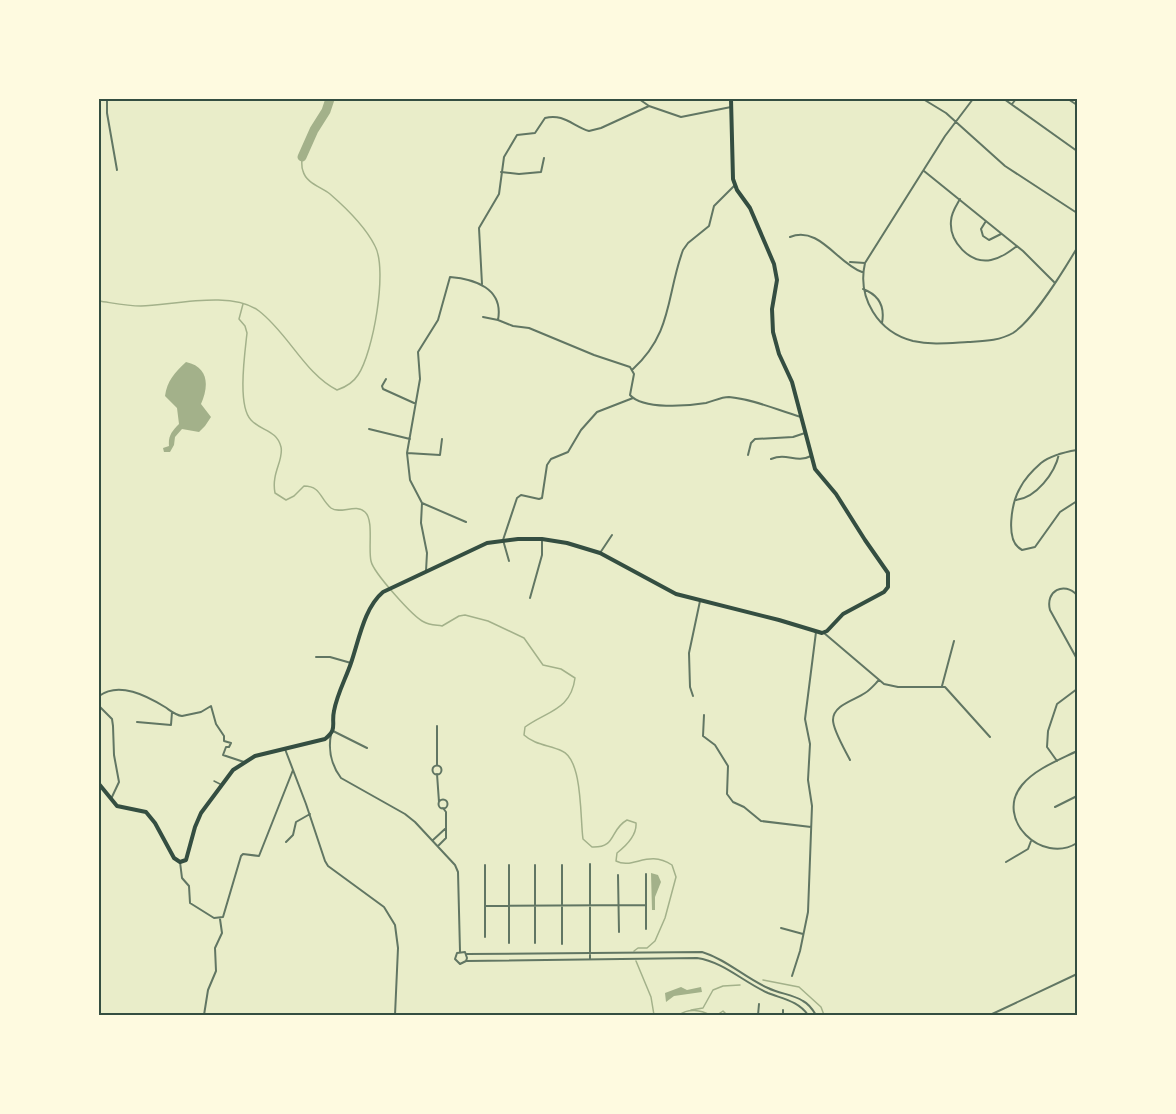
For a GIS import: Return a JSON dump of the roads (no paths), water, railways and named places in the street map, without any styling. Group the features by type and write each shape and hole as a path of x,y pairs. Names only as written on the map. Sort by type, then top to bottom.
{"main road":[{"path":"99,784 117,806 146,812 155,823 174,858 180,862 186,860 201,813 233,770 255,756 325,739 332,732 334,711 376,598 383,591 479,546 503,540 543,539 567,543 600,554 663,588 700,601 816,632 824,633 843,614 884,592 888,587 888,573 842,502 817,473 792,382 779,354 773,332 772,309 777,280 774,264 750,208 735,185 731,99"}],"street":[{"path":"107,99 107,113 117,170"},
{"path":"639,99 649,106 681,117 731,107"},
{"path":"923,99 937,106 1005,166 1077,213"},
{"path":"973,99 923,170 865,263 863,289 872,311 882,323 900,336 918,342 941,344 994,340 1016,331 1035,310 1077,248"},
{"path":"1004,99 1077,151"},
{"path":"1012,104 1016,99"},
{"path":"1068,99 1077,105"},
{"path":"498,320 499,306 482,284 478,231 499,194 506,153 517,135 535,133 547,117 565,119 589,131 601,128 649,106"},
{"path":"501,172 519,174 541,172 544,158"},
{"path":"923,170 1017,246 1054,282"},
{"path":"735,185 714,206 710,226 688,243 683,250 665,322 649,352 633,369 630,395 641,403 659,406 701,404 729,397 801,417"},
{"path":"960,199 953,212 951,226 958,245 963,251 977,258 992,260 1017,246"},
{"path":"986,221 981,229 983,236 989,240 1001,234"},
{"path":"790,237 800,234 814,238 855,269 863,272"},
{"path":"849,263 865,263"},
{"path":"426,571 427,553 421,523 422,503 409,476 407,453 420,379 419,347 438,320 450,277 482,284"},
{"path":"863,289 875,294 881,303 882,323"},
{"path":"483,317 529,328 633,369"},
{"path":"386,379 382,386 383,389 414,403"},
{"path":"509,561 503,540 519,496 525,495 539,499 543,497 551,459 568,452 581,429 597,412 633,398"},
{"path":"369,429 410,439"},
{"path":"748,455 751,443 755,440 793,437 805,433"},
{"path":"407,453 440,455 442,439"},
{"path":"1077,450 1059,454 1042,462 1029,474 1020,488 1012,519 1012,535 1016,546 1027,550 1039,543 1060,512 1077,501"},
{"path":"1016,500 1024,498 1047,479 1056,467 1059,454"},
{"path":"771,459 782,455 799,460 811,456"},
{"path":"422,503 466,522"},
{"path":"600,554 612,535"},
{"path":"530,598 542,555 543,539"},
{"path":"1077,595 1071,589 1062,588 1053,593 1049,605 1077,659"},
{"path":"693,696 690,687 689,652 700,601"},
{"path":"792,976 808,912 812,806 808,780 810,744 805,719 816,632"},
{"path":"824,633 879,680 890,686 942,686 990,736"},
{"path":"942,686 954,641"},
{"path":"316,657 330,657 351,663"},
{"path":"850,760 833,720 843,706 866,693 879,680"},
{"path":"1057,761 1047,747 1048,731 1057,704 1077,689"},
{"path":"99,696 109,690 130,692 150,699 178,715 187,715 212,706 216,724 224,736 224,741 231,743 229,747 226,747 224,755 244,762"},
{"path":"99,706 112,720 113,726 114,755 119,782 111,799"},
{"path":"137,722 171,725 172,712"},
{"path":"704,715 703,735 715,745 728,768 727,794 731,800 744,807 760,821 811,827"},
{"path":"436,726 437,765 441,770 437,774"},
{"path":"367,748 332,732 329,744 334,769 341,778 405,814 455,865 458,872 460,951 455,956 457,963 590,958 697,958 720,964 767,993 789,1000 803,1008 808,1015"},
{"path":"284,748 310,814 322,856 328,866 384,907 395,925 398,948 395,1015"},
{"path":"1077,751 1029,778 1015,797 1014,813 1023,833 1031,841 1045,848 1055,849 1077,843"},
{"path":"437,765 433,770 437,774 439,805 446,812 446,838 438,846"},
{"path":"220,919 225,914 241,856 243,854 259,856 293,769"},
{"path":"1055,807 1077,796"},
{"path":"439,802 446,801 447,805 443,808"},
{"path":"286,842 293,835 296,822 310,814"},
{"path":"433,840 446,828"},
{"path":"1006,862 1028,849 1031,841"},
{"path":"180,862 182,878 189,886 190,903 214,918 220,919"},
{"path":"590,864 590,958"},
{"path":"485,865 485,937"},
{"path":"509,865 509,943"},
{"path":"535,865 535,943"},
{"path":"562,866 562,944"},
{"path":"646,874 646,929"},
{"path":"618,875 619,932"},
{"path":"485,906 646,905"},
{"path":"204,1015 208,990 216,972 215,948 222,933 220,919"},
{"path":"781,928 803,934"},
{"path":"460,951 466,954 702,952 771,990 791,994 806,1002 816,1015"},
{"path":"466,954 466,962"},
{"path":"990,1015 1077,974"},
{"path":"758,1015 759,1004"},
{"path":"783,1010 783,1015"}],"lane":[{"path":"214,781 221,784"}],"waterway":[{"path":"302,157 330,99"},
{"path":"99,301 141,306 218,300 247,305 259,311 269,320 315,374 326,383 337,390 349,384 356,378 369,349 377,311 379,258 371,239 355,218 330,194 307,179 302,169 302,157"},
{"path":"243,304 239,319 247,333 243,378 244,403 251,420 279,441 281,457 275,479 275,493 286,500 304,486 310,487 314,488 335,510 357,509 365,512 369,521 370,555 373,567 403,603 424,622 442,626 465,615 488,621 524,638 543,665 561,669 575,678 569,697 557,708 525,727 524,735 537,743 562,751 569,757 577,778 583,839 592,847 600,847 609,842 621,824 627,820 636,823 635,832 617,853 616,861 629,863 656,859 672,865 676,877 665,918 655,941 647,948 638,948 634,951"},
{"path":"636,961 651,997 654,1015"},
{"path":"763,980 799,987 821,1007 824,1015"},
{"path":"691,1010 703,1008 713,990 723,986 740,985"},
{"path":"679,1015 695,1010 710,1015"},
{"path":"717,1015 723,1011 727,1015"}]}
